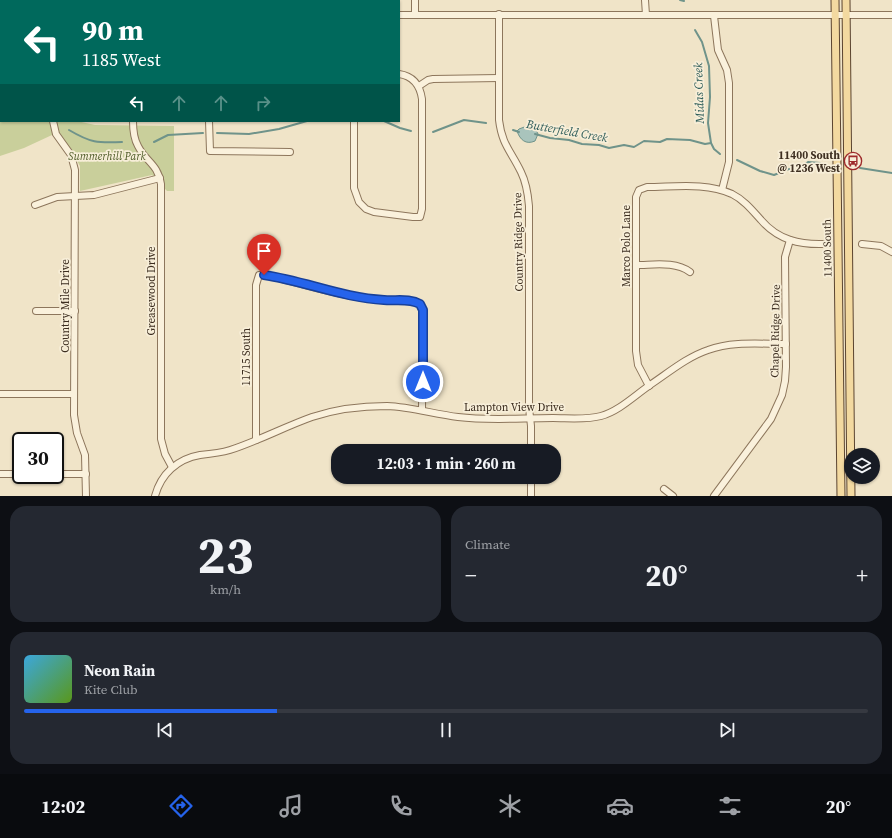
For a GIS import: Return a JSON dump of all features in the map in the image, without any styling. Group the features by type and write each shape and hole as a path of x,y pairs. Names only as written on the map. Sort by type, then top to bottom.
{"main road":[{"name":"11400 South","path":"835,0 841,496"},
{"name":"11400 South","path":"846,0 851,496"}],"street":[{"path":"415,0 415,14"},
{"path":"645,0 646,15"},
{"name":"Country Ridge Drive","path":"499,14 500,131 509,152 521,172 528,194 529,408 531,444"},
{"path":"400,15 892,15"},
{"path":"714,16 718,50 727,70 729,83 728,162 722,190"},
{"path":"354,122 354,188 359,202 374,212 420,217 422,209 422,99 419,86 409,77 400,74"},
{"path":"419,86 428,80 433,79 499,78"},
{"name":"Country Mile Drive","path":"53,122 56,134 71,155 74,162 75,424 85,455 86,496"},
{"path":"35,205 57,197 102,194 160,178 154,166 138,148 133,132 133,122"},
{"path":"209,122 210,151 290,152"},
{"name":"Greasewood Drive","path":"160,178 161,439 162,447 172,467"},
{"name":"Marco Polo Lane","path":"649,386 641,372 636,358 636,197 639,190 647,187 700,186 722,190 740,199 750,207 771,230 790,240 807,244 825,244"},
{"name":"Chapel Ridge Drive","path":"714,496 764,429 777,407 785,382 786,257 790,240"},
{"path":"862,244 881,246 892,252"},
{"path":"636,265 675,265 684,267 690,272"},
{"name":"11715 South","path":"256,440 256,285 259,275 270,276 364,299 412,301 420,304 423,310 422,410"},
{"path":"36,312 75,311"},
{"name":"Lampton View Drive","path":"155,496 160,480 172,467 190,457 228,450 314,416 349,409 386,406 422,410 458,417 495,419 600,416 620,407 689,359 707,350 736,344 786,344"},
{"path":"0,394 74,394"},
{"path":"0,474 12,474"},
{"path":"64,474 86,474"},
{"path":"531,484 531,496"},
{"path":"664,489 673,496"}],"green space":[{"name":"Summerhill Park","path":"0,122 82,122 95,125 174,126 174,191 167,191 152,175 80,191 80,166 68,145 52,135 24,148 0,156"}],"water":[{"path":"527,126 535,128 538,134 535,141 526,142 518,134 517,131 519,129"}],"waterway":[{"name":"Midas Creek","path":"680,0 684,1"},
{"name":"Midas Creek","path":"695,30 702,42 709,66 710,97 708,123 711,143 714,149 720,154"},
{"name":"Butterfield Creek","path":"433,132 464,120 486,123"},
{"name":"Butterfield Creek","path":"217,133 249,134 279,129 304,122"},
{"name":"Butterfield Creek","path":"386,122 411,131"},
{"name":"Butterfield Creek","path":"69,130 89,140 122,142"},
{"name":"Butterfield Creek","path":"513,130 519,132"},
{"name":"Butterfield Creek","path":"154,142 168,135 203,133"},
{"name":"Butterfield Creek","path":"535,134 609,148 624,145 634,147 644,141 660,142 667,139 690,140 705,144 711,143"},
{"name":"Midas Creek","path":"737,160 760,171 774,175 789,169 797,171 808,162 820,163"},
{"name":"Midas Creek","path":"860,168 892,173"}],"place":[{"name":"11400 South @ 1236 West","path":"853,161"}],"route":[{"path":"264,275 364,299 412,301 420,304 423,310 423,382"}]}
